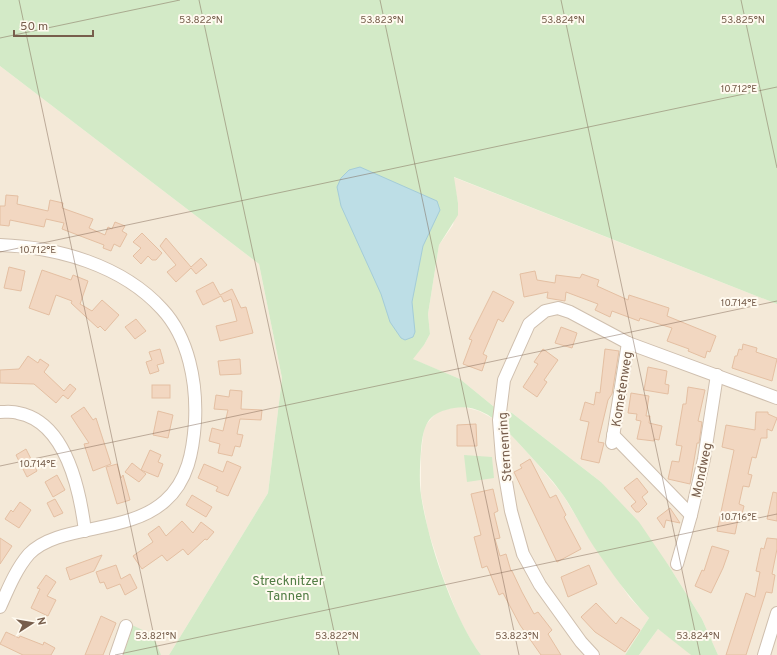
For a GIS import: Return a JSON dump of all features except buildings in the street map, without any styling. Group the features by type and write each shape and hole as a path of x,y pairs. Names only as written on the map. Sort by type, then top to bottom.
{"street":[{"path":"0,244 20,246 62,254 89,262 110,271 146,295 162,309 176,328 186,352 193,381 195,418 193,444 188,465 179,486 165,501 151,512 134,520 49,541 30,553 16,572 0,607"},
{"name":"Sternenring","path":"593,655 581,642 540,585 523,554 508,493 499,420 504,380 529,324 545,311 558,308 570,312 628,343 777,398"},
{"name":"Kometenweg","path":"628,343 613,440 691,515"},
{"name":"Mondweg","path":"676,564 691,515 704,459 717,375"},
{"path":"0,412 18,413 37,420 58,441 72,468 82,504 85,531"},
{"path":"764,655 777,613"},
{"path":"116,655 126,626"}],"shaded area":[{"path":"0,66 259,264 282,378 268,493 169,655 0,655"},
{"path":"453,177 777,304 777,655 718,655 702,619 669,566 601,482 512,413 493,406 460,379 412,359 424,345 430,334 428,314 439,245 453,225 458,203"},
{"path":"460,406 479,411 492,418 512,436 536,462 563,495 594,546 630,598 649,618 625,655 481,655 473,644 459,618 443,577 428,530 421,494 421,454 424,427 437,412"},
{"path":"658,629 688,652 691,655 639,655"}],"green space":[{"name":"Strecknitzer Tannen","path":"0,0 777,0 777,304 454,177 458,203 458,215 439,245 428,314 430,334 424,345 413,359 460,379 493,406 512,413 601,482 639,522 669,566 702,619 718,655 691,655 658,629 639,655 625,655 649,618 607,566 590,541 571,507 544,471 512,436 491,417 480,411 463,407 452,408 439,412 429,420 426,425 421,450 420,490 429,534 443,578 461,621 481,655 169,655 268,493 282,378 259,264 0,66"},
{"path":"464,455 492,457 494,478 467,482"},
{"path":"132,625 153,635 161,655 122,655"}],"water":[{"path":"360,167 437,201 440,210 423,246 412,302 415,332 413,337 405,340 401,338 390,322 381,294 341,206 337,187 341,178 349,170"}]}
